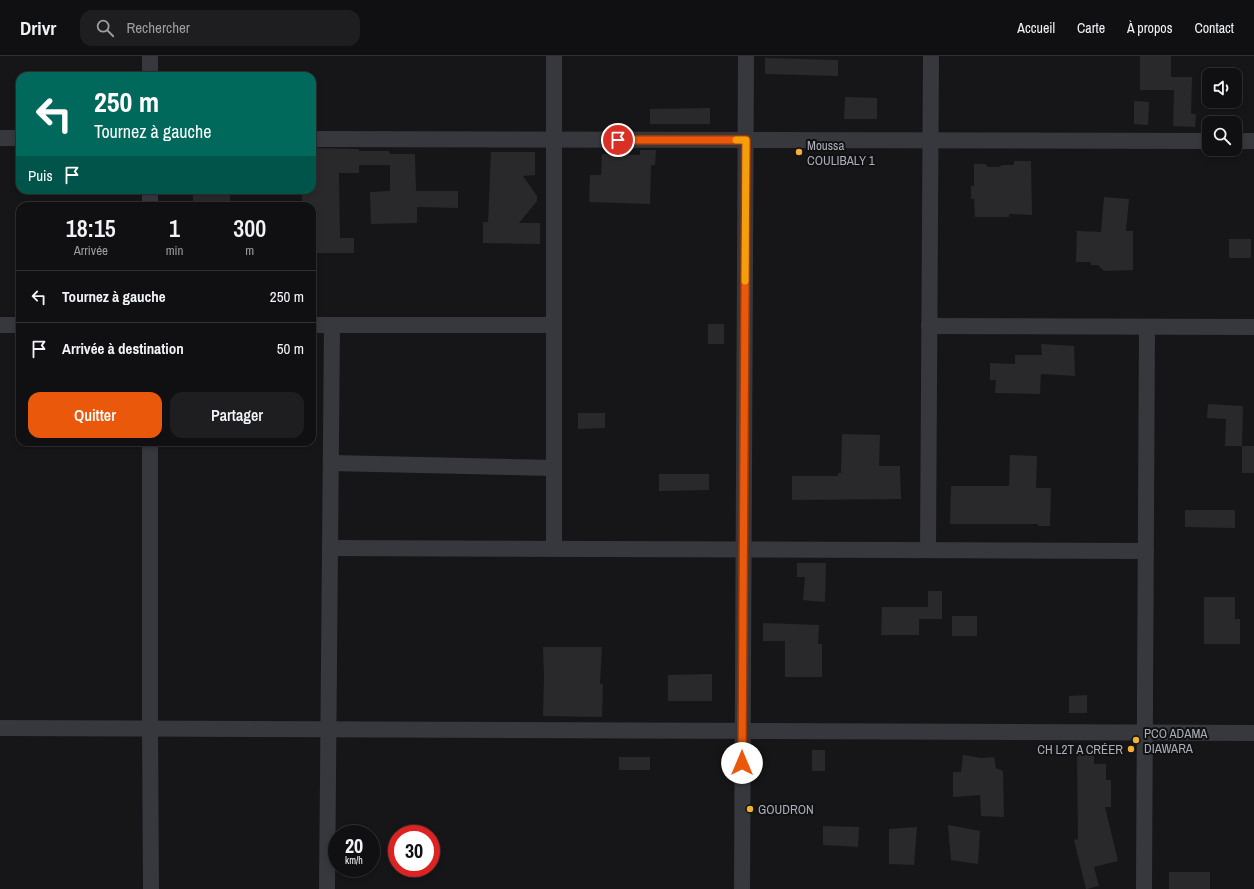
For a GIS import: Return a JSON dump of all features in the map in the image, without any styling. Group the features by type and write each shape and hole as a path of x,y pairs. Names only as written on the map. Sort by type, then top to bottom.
{"street":[{"path":"150,56 150,72"},
{"path":"554,56 554,549"},
{"path":"742,889 746,56"},
{"path":"928,550 931,56"},
{"path":"0,138 16,138"},
{"path":"316,139 1202,141"},
{"path":"1242,141 1254,141"},
{"path":"0,325 16,325"},
{"path":"316,325 554,325"},
{"path":"327,889 332,325"},
{"path":"929,326 1254,327"},
{"path":"1144,889 1147,327"},
{"path":"150,446 151,889"},
{"path":"331,463 554,468"},
{"path":"330,548 1146,551"},
{"path":"0,728 1254,733"}],"building":[{"path":"1140,56 1171,56 1171,77 1192,77 1191,114 1196,114 1195,127 1173,126 1174,90 1140,90"},
{"path":"765,58 838,60 838,76 765,74"},
{"path":"845,97 877,98 877,119 844,119"},
{"path":"1134,101 1149,102 1148,125 1134,124"},
{"path":"710,108 710,124 650,124 650,109"},
{"path":"316,148 359,149 359,151 389,151 390,154 415,154 416,191 458,191 458,208 417,207 417,223 371,224 370,192 390,191 390,165 359,165 359,173 339,173 340,238 354,238 354,253 316,253 316,202 302,202 302,194 316,194"},
{"path":"640,150 656,150 655,165 651,165 650,204 589,202 590,175 601,175 602,154 640,155"},
{"path":"491,152 535,152 535,175 523,176 537,196 537,201 519,223 540,223 540,244 483,243 483,222 488,222"},
{"path":"1014,161 1031,161 1032,215 1009,214 1009,217 975,217 974,199 971,199 971,186 974,186 974,164 985,164 988,167 999,167 1002,165 1014,165"},
{"path":"193,194 230,194 230,202 193,202"},
{"path":"1104,197 1129,199 1126,231 1133,231 1133,270 1104,271 1098,265 1091,265 1091,262 1076,262 1077,231 1101,232"},
{"path":"1229,239 1251,239 1251,258 1229,258"},
{"path":"708,324 724,324 724,344 708,344"},
{"path":"1041,344 1074,346 1075,376 1041,374 1040,394 995,393 996,380 990,380 990,363 1015,364 1015,355 1042,355"},
{"path":"1208,404 1243,406 1242,446 1225,446 1226,419 1207,418"},
{"path":"578,413 605,413 605,428 578,429"},
{"path":"842,434 880,435 879,466 900,466 901,499 792,500 792,476 838,476 838,473 841,473"},
{"path":"1242,446 1254,446 1254,473 1242,473"},
{"path":"1010,455 1037,456 1036,488 1051,488 1050,526 1038,526 1038,524 950,524 951,486 1009,486"},
{"path":"659,474 709,474 709,490 659,491"},
{"path":"1185,510 1235,510 1235,528 1185,527"},
{"path":"797,563 826,563 825,602 803,600 805,577 797,577"},
{"path":"928,591 942,591 942,619 919,619 919,635 881,635 882,607 928,607"},
{"path":"1204,597 1235,597 1235,619 1240,619 1240,644 1204,644"},
{"path":"952,616 977,616 977,636 952,636"},
{"path":"763,623 819,625 818,644 822,644 822,677 785,677 785,641 763,641"},
{"path":"543,647 602,647 600,684 603,684 602,717 543,716"},
{"path":"712,674 712,701 668,701 668,675"},
{"path":"1087,695 1087,713 1069,713 1069,696"},
{"path":"812,750 825,750 825,771 812,771"},
{"path":"1077,750 1094,750 1094,764 1106,764 1106,780 1111,780 1111,807 1105,807 1118,861 1094,867 1099,886 1087,889 1074,840 1078,839"},
{"path":"963,755 982,758 994,757 996,768 1003,771 1004,817 981,816 980,795 953,797 953,772 961,772"},
{"path":"619,757 650,757 650,770 619,770"},
{"path":"948,825 980,831 978,864 951,860"},
{"path":"823,826 859,827 858,847 823,845"},
{"path":"917,827 914,865 889,864 889,829"},
{"path":"1169,872 1210,872 1210,889 1169,889"}],"slow traffic":[{"path":"736,140 746,140 745,281"}],"place":[{"name":"Moussa COULIBALY 1","path":"799,152"},
{"name":"PCO ADAMA DIAWARA","path":"1136,740"},
{"name":"CH L2T A CRÉER","path":"1131,749"},
{"name":"GOUDRON","path":"750,809"}],"route":[{"path":"618,140 746,140 742,763"}]}
